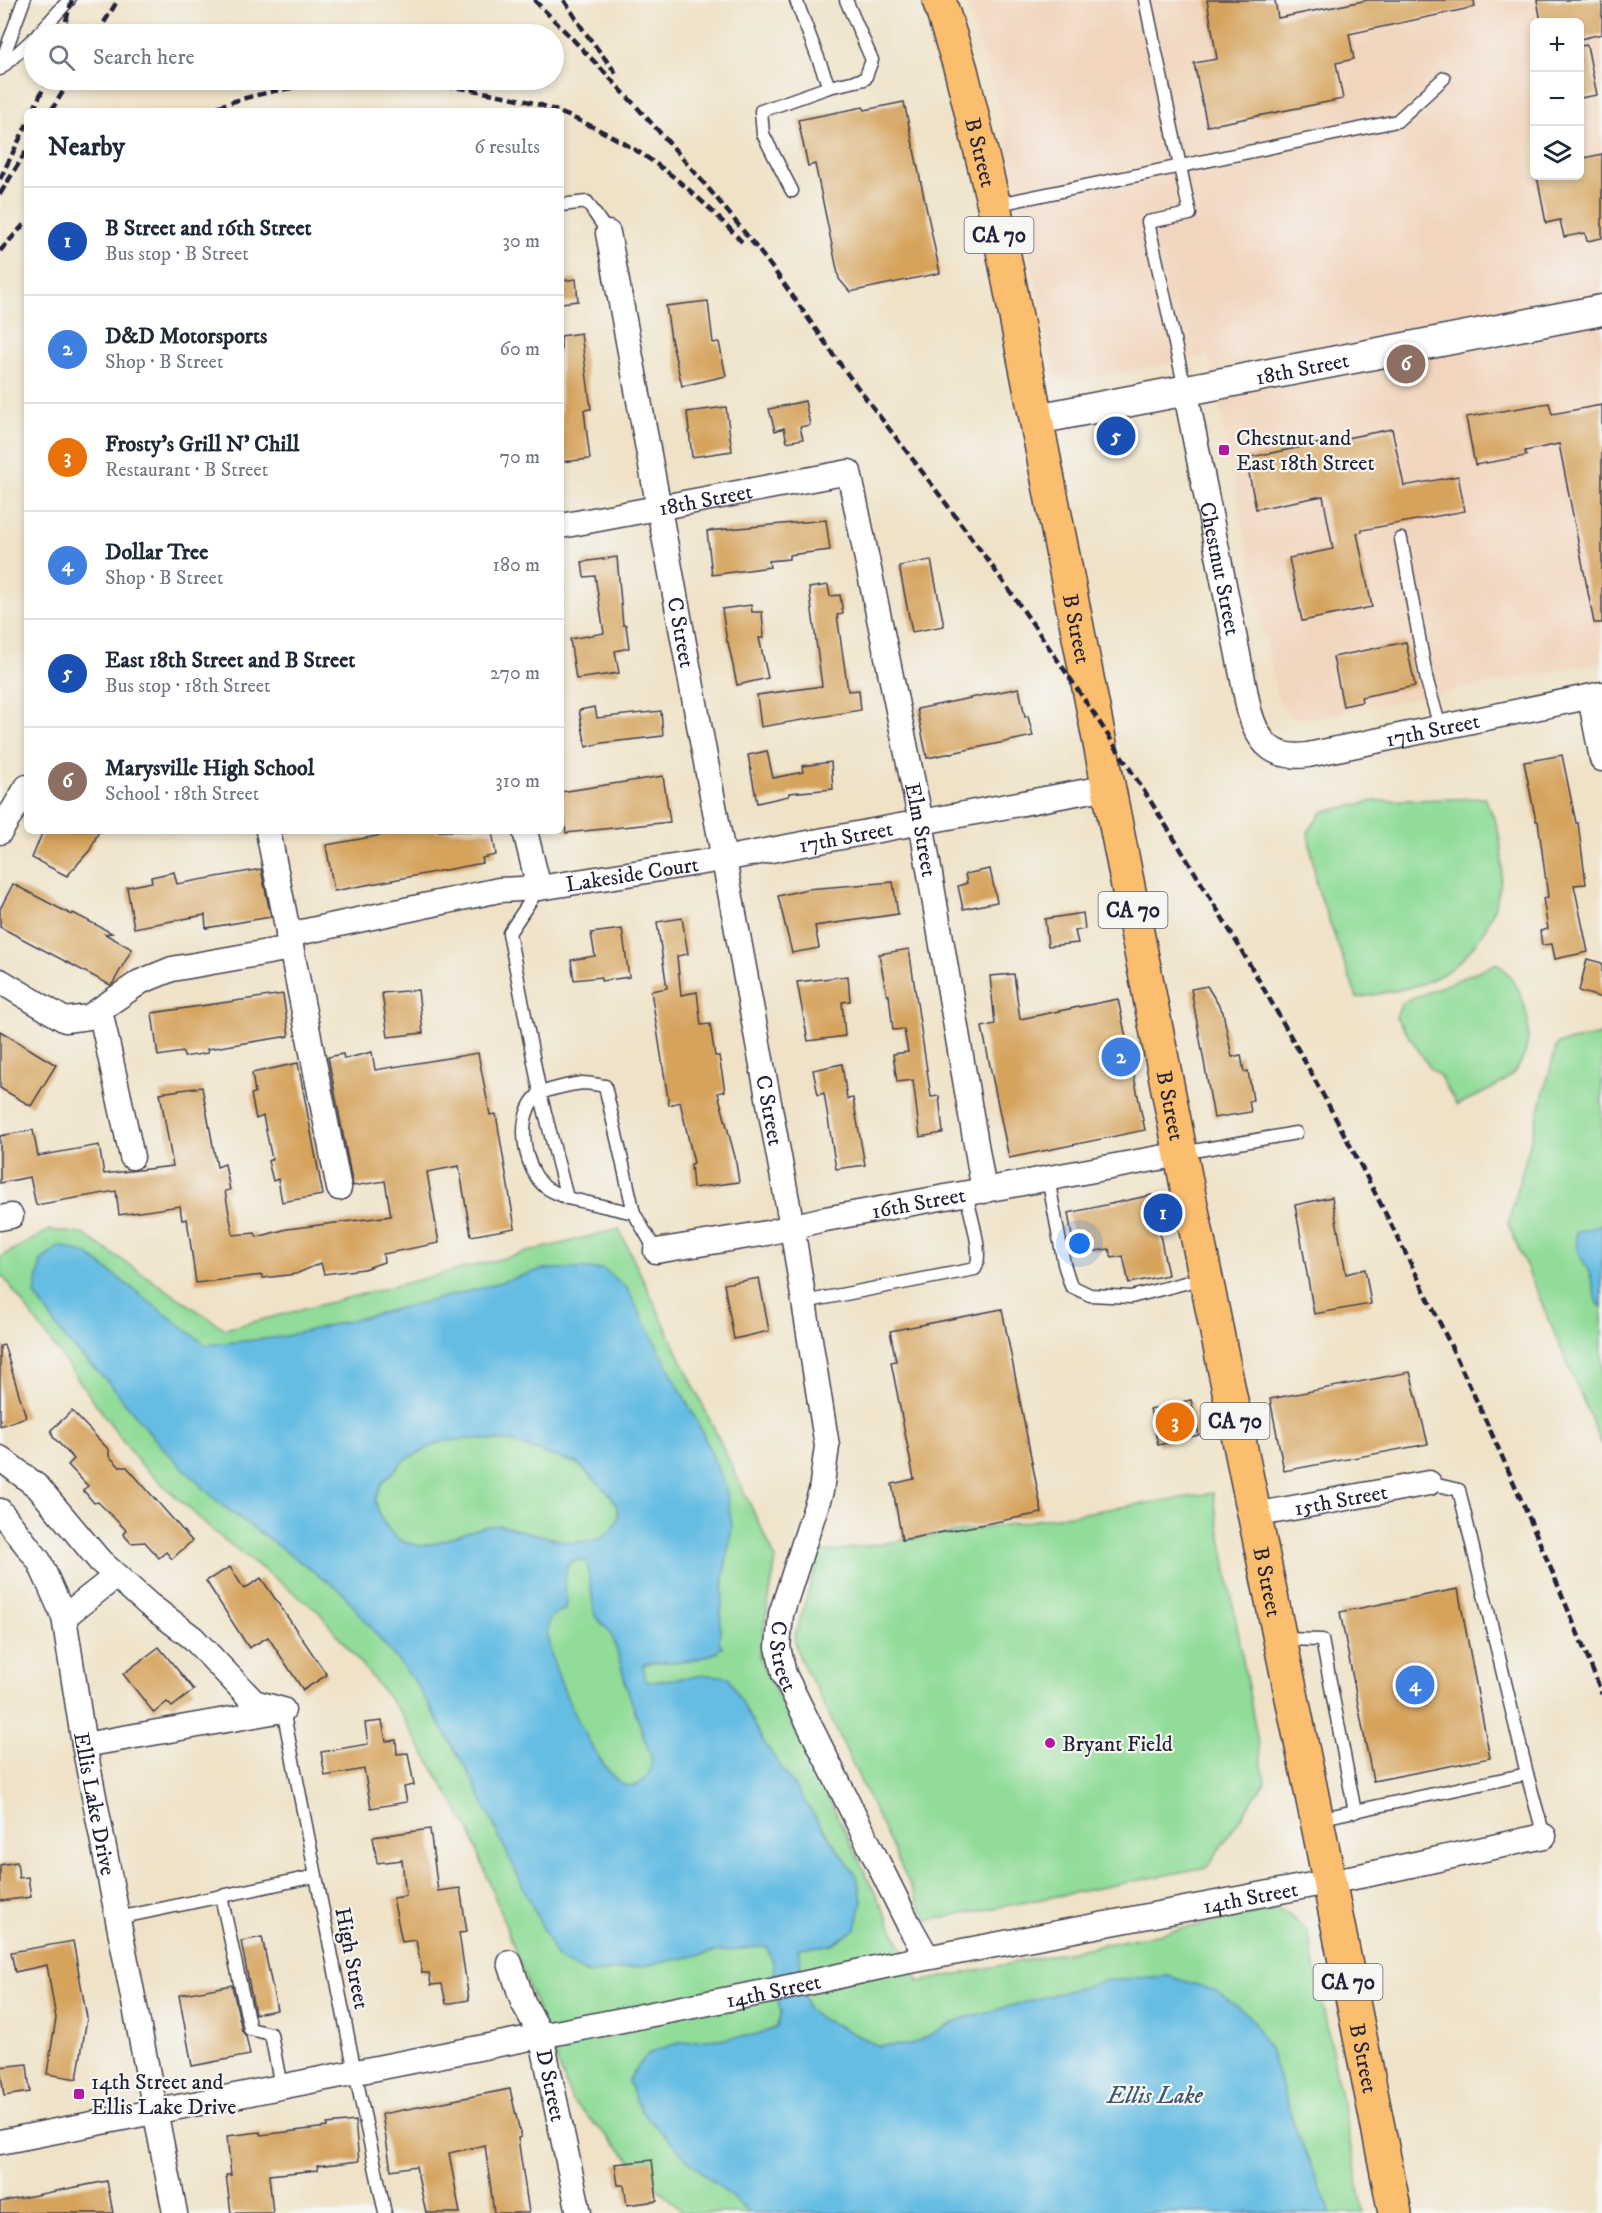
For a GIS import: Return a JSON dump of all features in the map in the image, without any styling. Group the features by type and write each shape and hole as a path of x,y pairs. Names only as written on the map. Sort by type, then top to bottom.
{"highway":[{"name":"B Street","path":"939,0 961,69 994,205 1181,1154 1395,2213"}],"street":[{"name":"C Street","path":"608,233 792,1227 827,1446 821,1491 781,1614 778,1647 784,1674 927,1957"},
{"name":"18th Street","path":"1036,419 1602,310"},
{"name":"Chestnut Street","path":"1185,389 1249,710 1255,730 1266,745"},
{"name":"18th Street","path":"564,525 849,472"},
{"name":"Elm Street","path":"849,472 921,822 975,1192"},
{"name":"17th Street","path":"1266,745 1281,754 1295,757 1596,695"},
{"path":"1596,695 1602,759"},
{"name":"17th Street","path":"723,859 1109,787"},
{"path":"0,832 24,792"},
{"path":"269,834 339,1188"},
{"path":"526,834 539,888"},
{"name":"Lakeside Court","path":"0,981 65,1020 89,1017 140,982 172,969 500,890 539,888 723,859"},
{"path":"100,1010 132,1157"},
{"name":"16th Street","path":"657,1251 1181,1154"},
{"path":"0,1458 38,1487 100,1561 148,1604 193,1638 254,1702 283,1710"},
{"name":"15th Street","path":"1254,1515 1429,1483"},
{"name":"Ellis Lake Drive","path":"4,1524 39,1561 64,1617 84,1745 175,2213"},
{"path":"64,1617 116,1576"},
{"path":"84,1745 283,1710"},
{"name":"14th Street","path":"0,2142 776,1990 927,1957 1329,1881 1544,1836"},
{"name":"D Street","path":"510,1963 523,2002 541,2035 579,2213"}],"lane":[{"path":"0,68 24,0"},
{"path":"47,24 69,0"},
{"path":"796,0 829,87"},
{"path":"792,191 763,134 761,111 829,87 865,79 872,60 846,0"},
{"path":"1145,0 1190,214 1148,222 1185,389"},
{"path":"0,68 24,47"},
{"path":"994,205 1397,121 1444,78"},
{"path":"564,205 587,202 608,233"},
{"path":"1401,539 1427,681 1440,728"},
{"path":"539,888 509,933 540,1093 567,1198"},
{"path":"634,1213 567,1198 543,1185 525,1149 522,1131 534,1099 540,1093 583,1083 605,1086 634,1213 657,1251"},
{"path":"1181,1154 1296,1133"},
{"path":"1048,1178 1064,1264 1071,1286 1090,1296 1131,1297 1206,1278"},
{"path":"804,1302 975,1269 979,1263 975,1192"},
{"path":"1429,1483 1459,1490 1544,1836"},
{"path":"1280,1639 1322,1640 1355,1812"},
{"name":"High Street","path":"283,1710 385,2213"},
{"path":"1317,1820 1527,1774"},
{"path":"117,1918 316,1876"},
{"path":"221,1896 250,2029 271,2034 281,2087"}],"shaded area":[{"path":"965,0 1602,0 1602,662 1308,719 1296,718 1285,712 1277,696 1209,356 1069,382 1054,373 1003,120"}],"green space":[{"path":"1484,798 1495,821 1501,845 1502,870 1498,895 1490,919 1478,941 1461,960 1432,980 1411,987 1357,998 1317,887 1308,832 1322,812 1374,801"},
{"path":"1497,963 1507,973 1523,1000 1527,1015 1527,1045 1522,1059 1508,1078 1495,1087 1457,1105 1439,1075 1431,1069 1396,1017 1402,1003"},
{"path":"1602,1035 1602,1445 1508,1224 1557,1044"},
{"name":"Ellis Lake","path":"619,1229 776,1559 759,1657 919,1982 1281,1909 1308,1931 1364,2213 683,2213 572,2101 469,1829 399,1711 319,1612 218,1535 139,1463 0,1272 0,1257 50,1230 83,1234 225,1329"},
{"name":"Bryant Field","path":"1213,1493 1265,1782 1207,1867 927,1921 824,1704 800,1659 794,1639 820,1553"}],"water":[{"path":"1602,1224 1602,1306 1598,1304 1589,1272 1577,1250 1576,1233"},
{"name":"Ellis Lake","path":"60,1246 87,1254 206,1345 282,1337 478,1289 544,1269 603,1269 626,1287 700,1427 726,1489 732,1526 724,1575 719,1641 722,1647 719,1647 717,1652 701,1658 643,1665 645,1680 650,1682 706,1675 728,1677 763,1741 857,1877 862,1901 856,1929 831,1945 798,1948 807,2008 821,2019 878,2046 910,2045 961,2019 1108,1980 1168,1976 1216,1991 1250,2016 1271,2053 1297,2133 1331,2213 750,2213 690,2162 641,2111 628,2081 638,2065 648,2055 666,2047 682,2043 747,2036 777,2027 781,2012 775,1990 773,1963 766,1946 714,1952 639,1967 588,1974 557,1958 470,1775 415,1682 342,1592 220,1504 159,1444 110,1384 66,1340 35,1294 41,1261","holes":["468,1439 507,1441 578,1464 611,1496 617,1507 618,1518 611,1532 597,1540 571,1543 499,1525 483,1527 420,1546 395,1537 381,1519 375,1500 382,1483 405,1460 440,1442","582,1560 587,1563 595,1616 609,1631 614,1641 628,1691 651,1757 650,1771 647,1777 637,1785 624,1785 618,1781 608,1770 583,1731 561,1682 548,1639 549,1622 567,1605 565,1582 569,1564 572,1561"]}],"building":[{"path":"1207,0 1275,0 1278,18 1368,0 1474,0 1475,7 1349,34 1354,59 1336,63 1343,99 1207,126 1194,63 1217,59"},
{"path":"1537,0 1602,0 1602,34 1584,38 1584,18 1540,18"},
{"path":"1584,45 1587,45 1597,95 1584,97 1584,72"},
{"path":"904,102 940,273 850,292 839,279 815,164 808,166 798,120 863,107 865,110"},
{"path":"1602,154 1602,238 1587,241 1585,233 1564,237 1560,220 1546,223 1538,180 1584,180 1584,158"},
{"path":"576,279 578,301 564,303 564,281"},
{"path":"708,301 713,343 719,342 726,376 682,386 666,306"},
{"path":"581,333 591,409 584,410 590,459 564,462 564,336"},
{"path":"805,401 810,425 800,427 803,439 787,442 784,428 775,431 769,409"},
{"path":"1549,403 1552,414 1602,405 1602,623 1594,623 1559,444 1525,451 1526,456 1475,465 1466,417"},
{"path":"726,407 732,451 692,457 687,412"},
{"path":"1392,429 1404,486 1458,476 1465,511 1362,530 1357,533 1372,607 1302,621 1289,558 1333,549 1323,496 1256,509 1246,458"},
{"path":"826,520 830,550 789,555 789,559 769,561 770,567 712,575 707,531"},
{"path":"617,557 623,625 626,625 629,648 615,651 619,673 576,679 570,639 604,633 595,576 584,577 582,562"},
{"path":"931,560 944,626 912,632 899,566"},
{"path":"828,585 830,596 840,595 843,614 837,615 848,691 859,690 861,710 761,727 757,695 822,686 809,588"},
{"path":"751,605 752,612 762,612 764,638 759,638 768,678 737,685 722,609"},
{"path":"1406,642 1415,686 1361,697 1362,702 1343,706 1333,657"},
{"path":"1019,688 1025,717 1028,716 1033,736 927,758 917,709"},
{"path":"595,707 597,718 661,711 663,736 586,747 579,710"},
{"path":"767,751 773,778 803,772 802,766 831,762 833,789 789,793 789,796 757,803 748,755"},
{"path":"1562,755 1576,823 1578,823 1586,884 1574,885 1588,952 1555,959 1552,944 1542,945 1540,931 1548,929 1543,898 1548,897 1538,821 1536,821 1524,762"},
{"path":"663,776 670,822 566,833 564,792"},
{"path":"42,834 98,834 90,850 67,876 32,858"},
{"path":"388,834 492,834 496,855 482,858 483,863 334,891 326,845"},
{"path":"261,869 271,917 206,928 205,915 134,928 127,887 152,882 151,877 174,872 177,884"},
{"path":"990,869 997,902 963,909 958,886 967,883 965,874"},
{"path":"893,882 898,914 815,926 819,948 792,953 778,896 807,889"},
{"path":"13,884 112,933 105,934 132,949 113,983 110,985 0,927 0,909"},
{"path":"1083,913 1085,929 1075,931 1078,943 1048,946 1045,919"},
{"path":"682,918 688,954 677,956 681,995 697,992 701,1025 710,1024 715,1056 719,1056 725,1091 718,1093 735,1157 739,1182 693,1188 691,1164 694,1163 680,1102 669,1105 651,991 667,988 657,922"},
{"path":"622,929 629,977 601,981 601,977 574,980 571,960 595,956 591,933"},
{"path":"909,949 931,1097 939,1096 943,1133 920,1137 913,1080 897,1082 893,1054 908,1052 904,1029 893,1030 889,995 887,996 879,954"},
{"path":"1587,959 1602,963 1602,998 1579,991"},
{"path":"1014,974 1020,1019 1118,999 1145,1130 1009,1158 982,1027 995,1024 990,976"},
{"path":"848,976 850,1001 842,1002 845,1036 808,1041 797,982"},
{"path":"1207,986 1223,1012 1232,1057 1241,1055 1244,1072 1248,1071 1253,1100 1249,1101 1251,1112 1214,1118 1191,989"},
{"path":"418,990 423,1033 388,1037 382,993"},
{"path":"283,994 289,1036 207,1049 208,1053 184,1057 183,1052 158,1056 152,1013"},
{"path":"0,1031 56,1065 31,1106 0,1088"},
{"path":"372,1052 375,1070 478,1053 490,1115 496,1114 515,1228 471,1236 459,1166 427,1172 439,1243 383,1254 384,1262 364,1269 324,1274 321,1263 296,1274 263,1278 262,1275 196,1283 187,1219 182,1220 180,1206 119,1215 116,1191 36,1205 30,1177 0,1183 0,1136 33,1130 38,1156 99,1145 104,1174 173,1166 160,1093 202,1087 217,1167 225,1164 230,1190 225,1191 233,1235 255,1233 257,1237 287,1229 391,1216 385,1181 353,1186 328,1057 343,1054 344,1059"},
{"path":"298,1063 323,1195 282,1202 278,1179 273,1181 268,1161 272,1159 263,1116 256,1119 251,1094 255,1093 252,1073"},
{"path":"842,1064 847,1099 853,1098 865,1165 836,1169 824,1093 818,1095 813,1070"},
{"path":"1152,1195 1168,1275 1129,1283 1123,1256 1112,1258 1109,1249 1096,1251 1073,1242 1068,1213"},
{"path":"1332,1197 1346,1274 1365,1269 1371,1304 1314,1314 1295,1205"},
{"path":"759,1278 769,1331 734,1339 724,1284"},
{"path":"1002,1309 1042,1513 902,1540 892,1484 914,1479 891,1362 896,1361 890,1331"},
{"path":"4,1345 26,1417 0,1426 0,1346"},
{"path":"1410,1372 1428,1444 1284,1471 1270,1399"},
{"path":"1191,1400 1199,1435 1158,1445 1150,1409"},
{"path":"72,1411 109,1450 109,1456 120,1467 127,1467 192,1541 172,1559 166,1552 159,1558 145,1542 131,1543 123,1534 126,1530 98,1502 94,1503 83,1490 88,1486 68,1465 74,1459 53,1437 51,1430"},
{"path":"230,1567 244,1589 261,1578 327,1675 303,1690 268,1637 249,1648 206,1581"},
{"path":"1458,1589 1490,1758 1373,1781 1340,1612"},
{"path":"159,1647 194,1690 172,1707 167,1702 154,1713 123,1674"},
{"path":"382,1721 386,1741 396,1740 397,1754 408,1753 414,1785 404,1787 407,1802 371,1808 364,1769 325,1776 321,1752 368,1744 365,1723"},
{"path":"430,1829 438,1891 460,1888 467,1932 459,1933 469,2000 446,2004 442,1984 431,1985 429,1973 422,1973 416,1940 402,1942 393,1898 406,1896 402,1860 377,1863 373,1837"},
{"path":"17,1862 19,1878 28,1877 31,1897 0,1901 0,1865"},
{"path":"262,1937 277,2010 255,2014 241,1941"},
{"path":"73,1941 87,2018 77,2079 47,2074 56,2018 47,1965 15,1972 11,1952"},
{"path":"232,1985 250,2055 192,2066 179,1995"},
{"path":"27,2064 30,2092 4,2096 0,2067"},
{"path":"510,2089 521,2137 518,2138 529,2213 494,2213 485,2145 449,2153 460,2213 426,2213 416,2166 391,2170 382,2114"},
{"path":"355,2121 359,2161 317,2166 318,2170 269,2175 273,2213 231,2213 226,2175 231,2175 227,2136 260,2132 261,2135 327,2127 327,2124"},
{"path":"652,2160 657,2201 627,2205 624,2185 618,2185 615,2164"},
{"path":"107,2181 113,2213 0,2213 0,2202"}],"railway":[{"path":"65,24 72,0"},
{"path":"103,24 118,0"},
{"path":"534,0 558,24"},
{"path":"564,0 619,77"},
{"path":"564,30 656,128 770,265 846,372 1005,584 1084,699 1160,817 1233,937 1303,1059 1370,1183 1433,1308 1493,1435 1602,1694"},
{"path":"34,108 42,90"},
{"path":"53,108 64,90"},
{"path":"214,108 281,90"},
{"path":"472,90 550,108"},
{"path":"564,114 614,137 659,166 722,220 742,242"},
{"path":"0,179 24,130"},
{"path":"0,194 24,155"},
{"path":"0,251 24,224"}],"place":[{"name":"Marysville High School","path":"1406,364"},
{"name":"East 18th Street and B Street","path":"1116,436"},
{"name":"Chestnut and East 18th Street","path":"1224,450"},
{"name":"D&D Motorsports","path":"1121,1057"},
{"name":"B Street and 16th Street","path":"1163,1213"},
{"name":"Frosty's Grill N' Chill","path":"1175,1422"},
{"name":"Dollar Tree","path":"1415,1685"},
{"name":"Bryant Field","path":"1050,1743"},
{"name":"14th Street and Ellis Lake Drive","path":"79,2094"}]}
